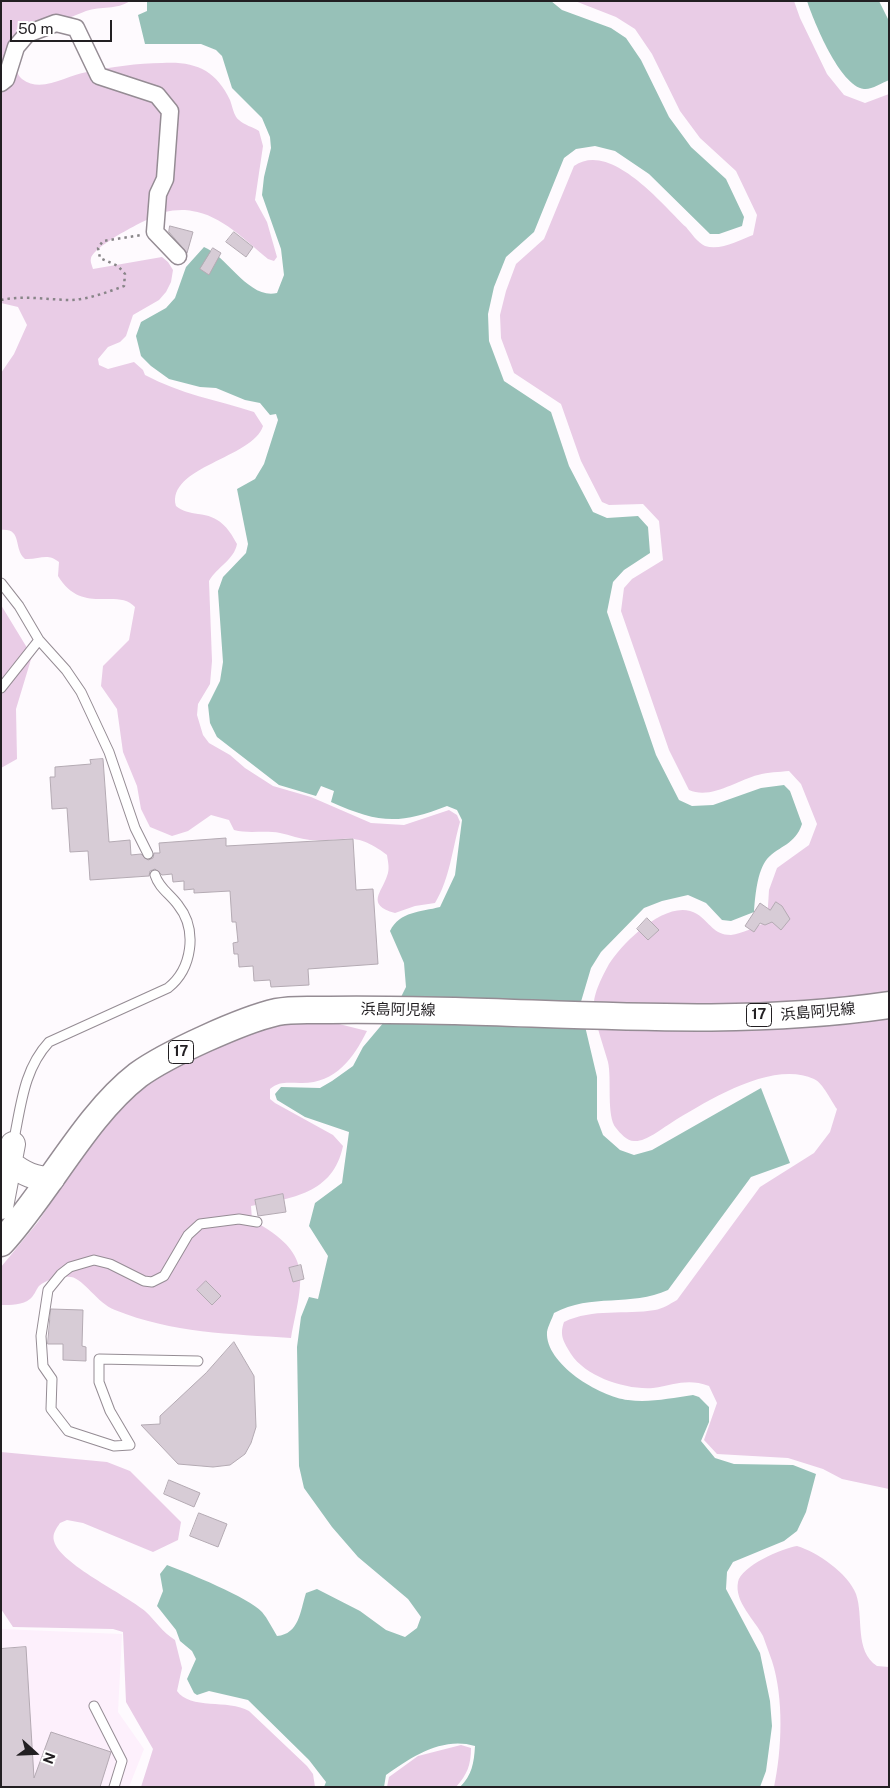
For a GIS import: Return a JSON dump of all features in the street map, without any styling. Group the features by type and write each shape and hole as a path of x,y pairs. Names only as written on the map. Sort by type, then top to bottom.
{"main road":[{"name":"浜島阿児線","path":"1,1242 24,1218 104,1108 120,1090 141,1074 182,1051 250,1021 280,1011 357,1009 628,1016 788,1015 889,1005"}],"street":[{"path":"1,83 6,79 16,47 27,34 56,22 76,28 99,76 157,95 170,110 165,179 158,194 155,232 178,256"},
{"path":"11,1154 22,1173 38,1179 52,1179"},
{"path":"1,1207 11,1154"}],"lane":[{"path":"1,583 19,606 39,640 66,670 81,692 109,752 135,828 148,854"},
{"path":"1,688 39,640"},
{"path":"11,1154 30,1070 37,1055 49,1042 168,988 182,973 189,954 188,922 180,907 158,885 155,875"},
{"path":"198,1361 99,1358 99,1382 110,1411 130,1445 114,1446 68,1431 51,1409 52,1380 42,1366 41,1336 48,1290 61,1274 70,1267 94,1260 110,1264 144,1281 152,1282 164,1276 188,1235 200,1224 239,1220 257,1222"},
{"path":"94,1706 122,1761 114,1787"}],"path":[{"path":"1,300 18,297 74,300 124,286 126,274 118,266 100,258 98,248 103,241 155,232"}],"shaded area":[{"path":"1,1 130,1 120,6 86,11 57,24 37,37 22,53 18,62 18,73 22,79 38,85 105,68 153,63 185,64 203,70 218,81 230,100 237,118 259,131 263,146 255,200 267,222 277,257 274,261 268,259 223,223 203,213 189,210 165,212 136,225 95,252 91,258 93,269 162,257 173,270 171,282 159,300 133,315 126,336 120,342 108,347 98,359 99,365 108,369 134,362 143,370 145,375 158,382 254,412 263,426 256,437 244,447 196,472 184,482 176,493 176,506 192,513 212,517 222,523 237,544 229,559 209,581 212,661 210,684 198,704 197,715 203,735 209,743 230,755 245,768 273,786 311,797 371,823 404,825 449,810 457,815 460,822 450,864 444,884 435,903 415,906 395,913 380,906 378,902 379,893 388,873 387,855 365,842 349,839 310,840 274,832 239,831 234,830 229,820 211,815 188,831 172,836 150,827 141,809 137,786 123,752 117,709 101,686 103,666 129,640 135,607 119,599 88,598 78,595 67,588 58,576 59,562 51,557 25,559 21,555 12,532 1,530 1,373 14,354 27,325 18,307 1,303"},
{"path":"147,1 551,1 562,10 611,28 626,38 641,60 669,117 691,147 726,179 744,217 742,226 719,234 710,234 649,174 615,151 595,146 576,149 564,158 534,232 506,257 494,287 488,314 489,341 504,381 551,412 569,466 593,512 607,518 638,516 648,527 650,553 624,570 613,582 607,612 656,755 679,800 692,806 713,805 761,788 784,785 790,791 802,824 791,841 772,854 764,864 757,885 754,912 731,921 722,920 706,903 688,895 662,901 644,908 601,952 591,968 580,1005 597,1077 597,1119 603,1135 620,1150 634,1155 652,1150 761,1088 790,1163 751,1177 668,1290 640,1298 597,1301 568,1307 554,1313 547,1332 549,1344 555,1356 564,1367 576,1377 603,1393 616,1398 636,1401 660,1400 693,1395 699,1397 709,1407 709,1422 701,1441 715,1458 734,1464 793,1465 816,1474 806,1512 797,1531 784,1541 733,1562 727,1572 726,1589 760,1653 770,1701 772,1726 766,1771 760,1787 460,1787 472,1768 475,1746 451,1744 428,1750 406,1761 386,1775 384,1787 324,1787 326,1782 309,1760 248,1700 209,1691 197,1695 194,1693 187,1679 196,1659 192,1651 180,1641 176,1630 157,1606 163,1591 160,1574 167,1565 217,1586 255,1606 262,1612 277,1636 290,1631 294,1627 306,1593 317,1589 360,1611 386,1630 405,1637 417,1628 421,1617 408,1599 358,1557 332,1527 304,1488 299,1466 297,1347 301,1317 309,1297 318,1299 328,1256 309,1226 315,1203 342,1183 349,1132 305,1117 277,1100 275,1094 281,1087 320,1088 332,1081 353,1066 363,1047 395,1009 406,987 404,963 390,931 394,924 405,916 440,907 455,875 462,820 457,810 447,806 402,819 376,818 331,802 334,791 321,786 316,796 279,785 217,737 210,723 208,705 220,681 223,662 218,591 223,577 246,553 248,544 237,489 255,479 264,464 278,420 276,414 270,415 260,403 245,400 216,388 200,387 169,379 141,356 136,336 141,322 166,308 175,298 186,267 204,247 213,252 257,290 277,293 284,275 281,249 262,195 271,148 270,137 262,118 232,88 222,56 216,50 201,44 145,44 138,15 147,11"},
{"path":"575,1 794,1 800,18 827,74 844,95 865,103 889,94 889,1489 842,1479 823,1469 788,1458 717,1454 704,1440 717,1403 709,1386 687,1382 653,1388 631,1387 619,1384 586,1369 571,1354 562,1335 564,1322 575,1318 598,1313 655,1310 677,1300 760,1187 814,1153 830,1132 837,1109 824,1088 814,1079 797,1075 779,1075 760,1079 721,1094 653,1135 639,1141 629,1140 622,1134 616,1128 611,1115 608,1062 594,1006 597,990 609,964 625,944 648,924 673,911 686,910 697,914 720,933 731,935 767,922 769,890 777,868 809,845 817,824 801,784 789,771 750,777 706,793 689,790 669,750 621,611 624,588 632,579 663,560 659,521 643,504 609,505 602,502 581,461 561,404 514,373 501,338 500,315 516,264 544,239 574,166 588,160 603,161 619,168 634,178 650,191 702,245 711,247 724,246 753,235 757,215 736,171 700,138 680,111 652,54 635,29 616,17"},
{"path":"807,1 879,1 889,21 889,80 864,89 855,85 846,77 829,52"},
{"path":"1,605 32,656 16,709 17,759 1,768"},
{"path":"274,1023 335,1023 367,1031 349,1060 333,1074 312,1082 281,1084 270,1089 270,1099 275,1103 333,1135 343,1146 338,1162 320,1184 309,1191 295,1196 251,1206 252,1220 272,1232 286,1244 295,1256 299,1268 299,1298 291,1338 202,1331 158,1324 136,1318 108,1307 81,1282 71,1277 46,1281 39,1286 27,1301 13,1305 1,1305 1,1267 38,1222 101,1126 148,1079 218,1039"},
{"path":"1,1452 107,1462 130,1471 181,1522 178,1540 153,1552 83,1523 67,1520 60,1523 55,1532 54,1541 59,1550 80,1569 136,1604 175,1640 182,1668 177,1691 183,1697 200,1703 231,1705 249,1711 307,1766 313,1774 315,1787 141,1787 153,1749 126,1702 123,1632 113,1629 13,1627 1,1609"},
{"path":"797,1546 822,1558 846,1578 856,1594 862,1643 865,1652 877,1666 889,1667 889,1787 774,1787 779,1757 781,1724 776,1676 763,1636 739,1597 738,1582 741,1576 754,1564 782,1550"},
{"path":"1,1629 122,1634 118,1712 144,1749 129,1787 1,1787"},
{"path":"461,1745 471,1748 470,1760 466,1774 456,1787 387,1787 389,1777 418,1756"}],"building":[{"path":"170,226 193,232 187,253 169,232"},
{"path":"234,232 253,247 246,257 226,242"},
{"path":"213,248 221,253 209,275 200,269"},
{"path":"103,759 109,842 130,840 131,855 141,854 148,860 153,858 154,853 160,853 159,843 226,838 226,846 353,839 356,890 373,889 378,964 308,969 309,985 271,987 270,980 254,981 253,966 239,967 238,954 234,954 233,943 238,942 236,922 232,922 230,891 194,893 194,889 184,890 184,881 173,882 172,874 162,875 155,869 150,871 149,876 90,880 88,851 70,852 67,808 52,809 50,777 55,777 55,767 91,764 90,760"},
{"path":"776,902 782,906 790,919 781,930 772,922 765,925 760,923 754,932 745,926 760,903 770,910"},
{"path":"647,918 659,930 648,940 637,929"},
{"path":"283,1194 286,1212 258,1216 255,1200"},
{"path":"301,1265 304,1279 293,1282 289,1268"},
{"path":"206,1281 221,1296 212,1305 197,1290"},
{"path":"51,1309 83,1310 82,1346 86,1347 86,1361 63,1360 63,1344 48,1344"},
{"path":"234,1342 254,1376 256,1427 251,1443 245,1454 230,1465 213,1467 178,1464 141,1425 160,1424 160,1416 206,1373"},
{"path":"169,1480 200,1493 194,1507 164,1494"},
{"path":"199,1513 227,1524 218,1547 190,1536"},
{"path":"26,1647 34,1778 51,1732 111,1752 100,1787 1,1787 1,1649"}]}
